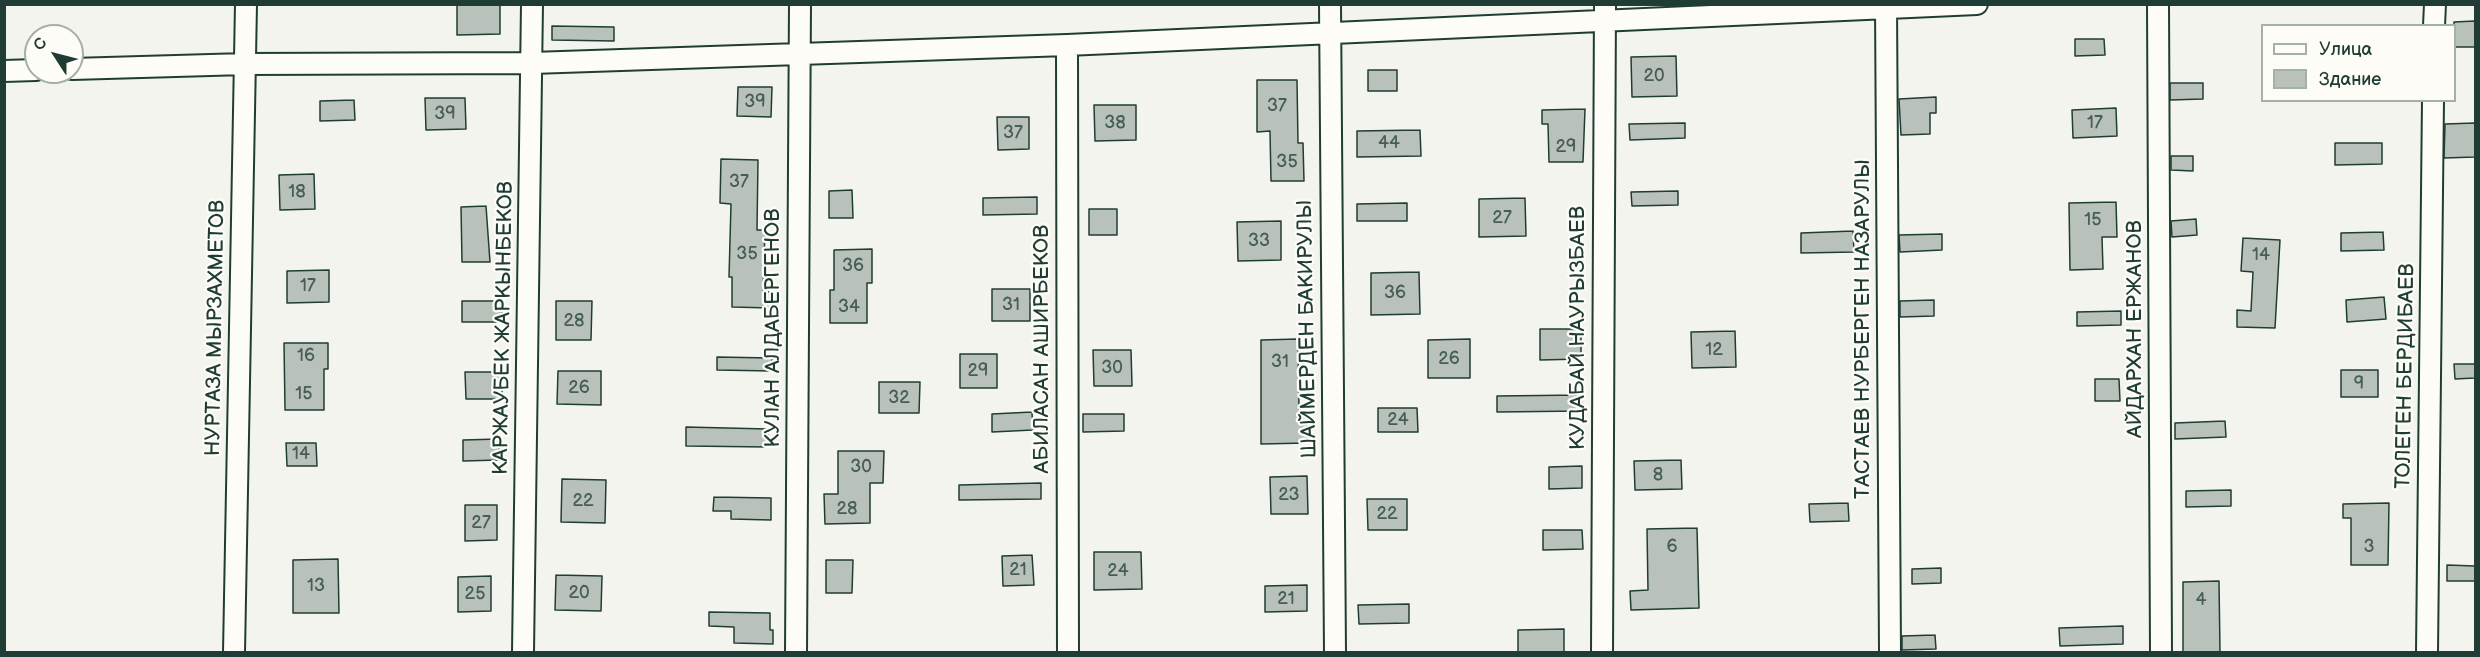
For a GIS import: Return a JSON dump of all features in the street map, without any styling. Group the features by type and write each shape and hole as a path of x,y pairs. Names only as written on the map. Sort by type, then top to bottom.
{"street":[{"name":"НУРТАЗА МЫРЗАХМЕТОВ","path":"234,652 246,4"},
{"name":"КАРЖАУБЕК ЖАРКЫНБЕКОВ","path":"523,652 532,4"},
{"name":"КУЛАН АЛДАБЕРГЕНОВ","path":"796,652 800,4"},
{"name":"ШАЙМЕРДЕН БАКИРУЛЫ","path":"1330,4 1335,652"},
{"path":"84,69 245,64 532,63 1067,45 1329,34 1605,12 1977,4"},
{"name":"АЙДАРХАН ЕРЖАНОВ","path":"2158,4 2161,652"},
{"path":"2434,4 2434,24"},
{"name":"ТАСТАЕВ НУРБЕРГЕН НАЗАРУЛЫ","path":"1886,6 1890,652"},
{"name":"КУДАБАЙ НАУРЫЗБАЕВ","path":"1602,652 1605,12"},
{"name":"АБИЛАСАН АШИРБЕКОВ","path":"1067,45 1068,652"},
{"path":"4,71 24,70"},
{"name":"ТОЛЕГЕН БЕРДИБАЕВ","path":"2427,652 2433,102"}],"building":[{"path":"457,4 500,4 500,34 457,35"},
{"path":"2475,21 2475,47 2456,47 2456,24 2454,22"},
{"path":"552,26 614,27 614,41 552,40"},
{"path":"2075,39 2104,39 2105,55 2075,56"},
{"path":"1676,56 1677,96 1632,97 1631,57"},
{"path":"1368,70 1397,70 1397,91 1368,91"},
{"path":"1257,80 1297,80 1298,143 1303,143 1304,181 1271,181 1270,131 1257,132"},
{"path":"2170,83 2203,83 2203,99 2170,100"},
{"path":"738,87 772,87 771,117 737,116"},
{"path":"1936,97 1936,113 1930,113 1930,134 1901,135 1899,99"},
{"path":"425,98 465,98 466,129 426,130"},
{"path":"354,100 355,120 320,121 320,101"},
{"path":"1094,105 1136,105 1136,140 1095,141"},
{"path":"2116,108 2117,136 2073,138 2072,110"},
{"path":"1585,109 1583,162 1549,162 1548,124 1542,124 1542,110"},
{"path":"997,117 1029,117 1029,149 998,150"},
{"path":"1685,123 1685,138 1630,140 1629,124"},
{"path":"2475,123 2475,157 2444,158 2445,124"},
{"path":"1420,130 1421,156 1357,157 1357,131"},
{"path":"2335,143 2382,143 2382,164 2335,165"},
{"path":"2171,156 2193,156 2193,171 2171,170"},
{"path":"721,159 758,160 757,230 765,230 763,292 771,292 771,308 732,307 732,277 729,277 731,204 720,203"},
{"path":"314,174 315,209 280,210 279,175"},
{"path":"852,190 853,218 829,218 829,191"},
{"path":"1678,191 1678,205 1632,206 1631,192"},
{"path":"1037,197 1037,214 983,215 983,198"},
{"path":"1525,198 1526,236 1479,237 1479,199"},
{"path":"2116,202 2117,237 2102,237 2103,269 2070,270 2069,203"},
{"path":"1407,203 1407,221 1357,221 1357,204"},
{"path":"486,206 490,262 462,262 461,207"},
{"path":"1089,209 1117,209 1117,235 1089,235"},
{"path":"2196,219 2197,235 2172,237 2171,221"},
{"path":"1281,221 1281,260 1238,261 1237,222"},
{"path":"1853,231 1854,252 1801,253 1801,233"},
{"path":"2383,232 2384,250 2341,251 2341,233"},
{"path":"1942,234 1942,250 1900,252 1899,235"},
{"path":"2243,238 2280,240 2275,328 2237,327 2237,310 2251,311 2253,272 2241,271"},
{"path":"872,249 872,283 867,283 867,323 830,323 830,290 834,290 834,250"},
{"path":"329,270 329,302 287,303 287,271"},
{"path":"1419,272 1420,314 1371,315 1371,273"},
{"path":"992,289 1030,289 1030,321 992,321"},
{"path":"2384,297 2386,319 2347,322 2346,300"},
{"path":"1934,300 1934,316 1900,317 1900,301"},
{"path":"462,301 502,301 502,322 462,322"},
{"path":"556,301 592,301 591,340 556,340"},
{"path":"2121,311 2121,325 2077,326 2077,312"},
{"path":"1540,329 1581,329 1581,359 1540,360"},
{"path":"1735,331 1736,367 1692,368 1691,332"},
{"path":"1298,339 1299,409 1307,409 1307,443 1261,444 1261,340"},
{"path":"1470,339 1470,378 1428,378 1428,340"},
{"path":"284,343 328,343 328,369 324,369 324,410 285,410"},
{"path":"1093,350 1131,350 1132,386 1094,386"},
{"path":"960,354 997,354 997,388 960,388"},
{"path":"717,357 772,358 772,371 717,370"},
{"path":"2454,364 2475,364 2475,378 2455,379"},
{"path":"2341,370 2378,370 2378,397 2341,397"},
{"path":"558,371 601,371 601,405 557,404"},
{"path":"465,372 502,372 502,399 466,399"},
{"path":"2095,379 2119,379 2120,401 2095,401"},
{"path":"879,382 920,382 919,413 879,413"},
{"path":"1581,395 1582,411 1497,412 1497,396"},
{"path":"1378,408 1417,408 1418,432 1378,432"},
{"path":"1032,412 1033,430 992,432 992,414"},
{"path":"1083,414 1124,414 1124,431 1083,432"},
{"path":"2225,421 2226,437 2175,439 2175,423"},
{"path":"686,427 768,429 768,447 686,446"},
{"path":"499,439 499,460 463,461 463,440"},
{"path":"286,443 316,443 317,466 287,466"},
{"path":"838,451 884,451 883,483 870,483 870,523 825,524 824,494 838,494"},
{"path":"1681,460 1682,489 1635,490 1634,461"},
{"path":"1582,466 1582,488 1549,489 1549,467"},
{"path":"1307,476 1308,514 1271,514 1270,477"},
{"path":"562,479 606,480 605,523 561,522"},
{"path":"1041,483 1041,499 959,500 959,485"},
{"path":"2231,490 2231,506 2186,507 2186,491"},
{"path":"714,497 771,498 771,520 731,519 731,511 713,511"},
{"path":"1367,499 1407,499 1407,530 1368,530"},
{"path":"1848,503 1849,521 1810,522 1809,504"},
{"path":"2389,503 2388,565 2351,565 2351,518 2343,518 2343,504"},
{"path":"465,505 497,505 497,540 465,541"},
{"path":"1697,528 1699,608 1631,610 1630,591 1648,590 1647,529"},
{"path":"1543,530 1582,530 1583,549 1543,550"},
{"path":"1094,552 1141,552 1142,589 1094,590"},
{"path":"1032,555 1034,585 1003,586 1002,556"},
{"path":"338,559 339,613 293,613 293,560"},
{"path":"826,560 853,560 852,593 826,593"},
{"path":"2447,565 2475,566 2475,581 2447,581"},
{"path":"1941,568 1941,583 1912,584 1912,569"},
{"path":"556,575 602,576 601,611 555,610"},
{"path":"491,576 491,611 458,612 458,577"},
{"path":"2219,581 2220,652 2183,652 2183,582"},
{"path":"1307,585 1307,611 1265,612 1265,586"},
{"path":"1409,604 1409,623 1359,624 1358,605"},
{"path":"709,612 770,613 773,644 734,643 734,627 709,626"},
{"path":"2123,626 2123,644 2060,646 2059,628"},
{"path":"1564,629 1564,652 1518,652 1518,630"},
{"path":"1935,635 1936,649 1902,650 1902,636"}]}
